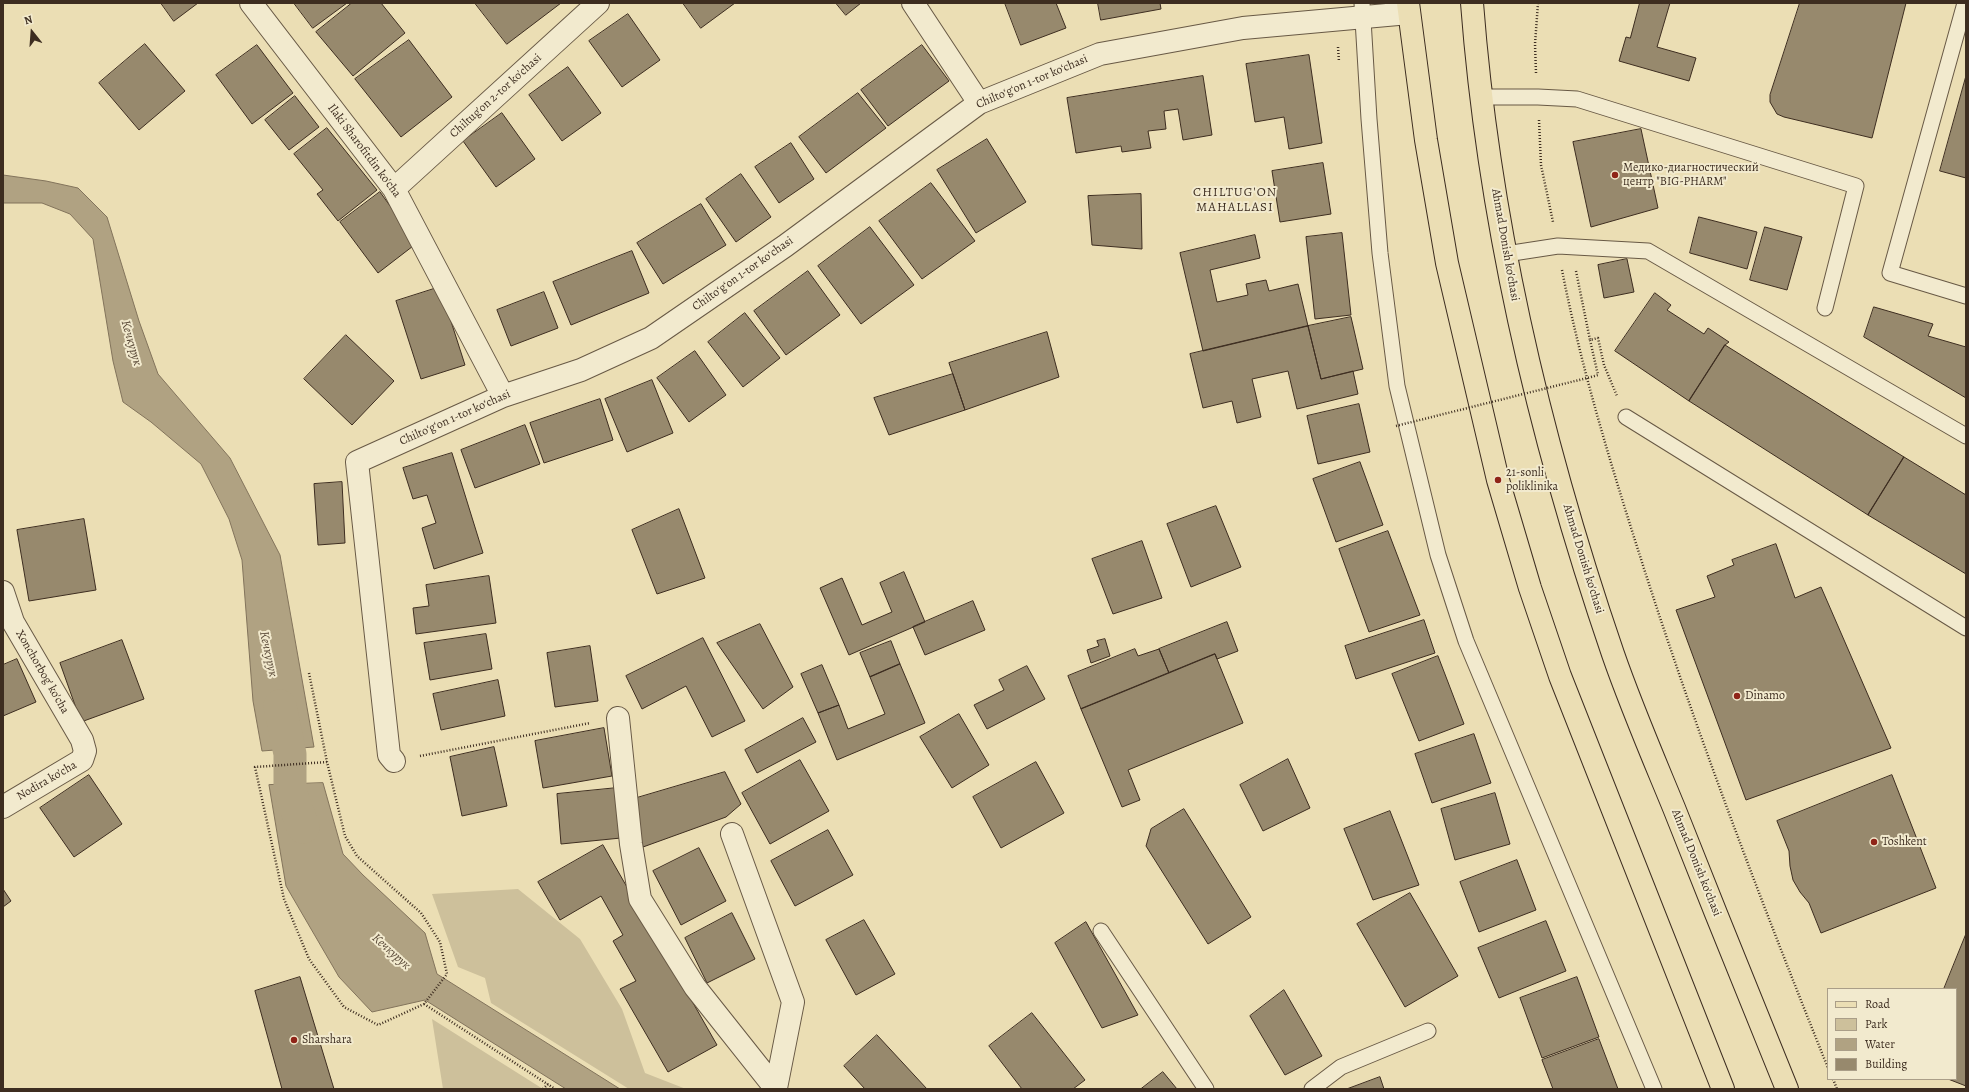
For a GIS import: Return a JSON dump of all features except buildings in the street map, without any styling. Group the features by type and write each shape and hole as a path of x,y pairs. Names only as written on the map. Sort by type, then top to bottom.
{"main road":[{"name":"Ahmad Donish ko'chasi","path":"1472,3 1482,97 1506,254 1534,387 1559,481 1614,657 1787,1089"},
{"path":"1476,46 1483,3"},
{"path":"1408,6 1426,140 1447,262 1498,480 1530,588 1560,676 1723,1089"}],"street":[{"name":"Ilaki Sharofitdin ko'cha","path":"251,3 394,189 503,396"},
{"name":"Chiltug'on 2-tor ko'chasi","path":"394,189 598,3"},
{"path":"913,3 979,103"},
{"name":"Chiltoʻgʻon 1-tor koʻchasi","path":"394,761 388,756 357,462 503,396 581,370 651,338 785,246 979,103 1100,54 1243,28 1363,10 1408,6"},
{"name":"Xonchorbog' ko'cha","path":"3,592 13,622 82,740 85,751"},
{"path":"618,718 631,844 640,900 695,987 776,1089"},
{"name":"Nodira ko'cha","path":"3,807 82,760 85,751"},
{"path":"732,834 793,1002 776,1089"}],"lane":[{"path":"1965,3 1890,272 1966,296"},
{"path":"1363,10 1380,253 1397,386 1438,555 1466,641 1654,1089"},
{"path":"1482,97 1538,97 1577,100 1856,186 1825,308"},
{"path":"1506,254 1564,247 1648,251 1966,436"},
{"path":"1626,417 1966,628"},
{"path":"1101,931 1206,1089"},
{"path":"1312,1089 1341,1067 1428,1031"}],"path":[{"path":"1396,426 1598,375 1590,340 1541,165 1535,44 1538,3"},
{"path":"1564,247 1570,313 1614,472 1666,638 1737,833 1827,1065"},
{"path":"1590,340 1598,338 1604,365 1626,417"},
{"path":"309,673 327,762 345,836 357,856 421,913 440,942 447,974 424,1004 378,1025 344,1008 309,959 284,900 255,767 327,762"},
{"path":"394,761 618,718"},
{"path":"424,1004 555,1089"},
{"path":"543,1089 548,1084"}],"green space":[{"path":"518,889 580,939 622,1009 645,1073 686,1089 629,1089 491,1003 485,978 458,967 432,894"},
{"path":"432,1019 543,1089 443,1089"}],"water":[{"path":"3,175 46,181 78,188 107,217 139,321 158,374 230,458 280,555 314,747 262,751 253,701 242,560 229,519 201,464 151,422 123,402 113,361 93,239 70,214 42,203 3,203"},
{"path":"323,783 343,854 363,875 425,933 437,974 620,1089 566,1089 425,1000 372,1012 339,977 286,886 269,785"}],"waterway":[{"name":"Кечкурук","path":"280,706 290,754 290,791 303,827"}],"place":[{"name":"Медико-диагностический центр \"BIG-PHARM\"","path":"1615,175"},
{"name":"21-sonli poliklinika","path":"1498,480"},
{"name":"Dinamo","path":"1737,696"},
{"name":"Toshkent","path":"1874,842"},
{"name":"Sharshara","path":"294,1040"}],"district":[{"name":"CHILTUG'ON MAHALLASI","path":"1235,200"}]}
